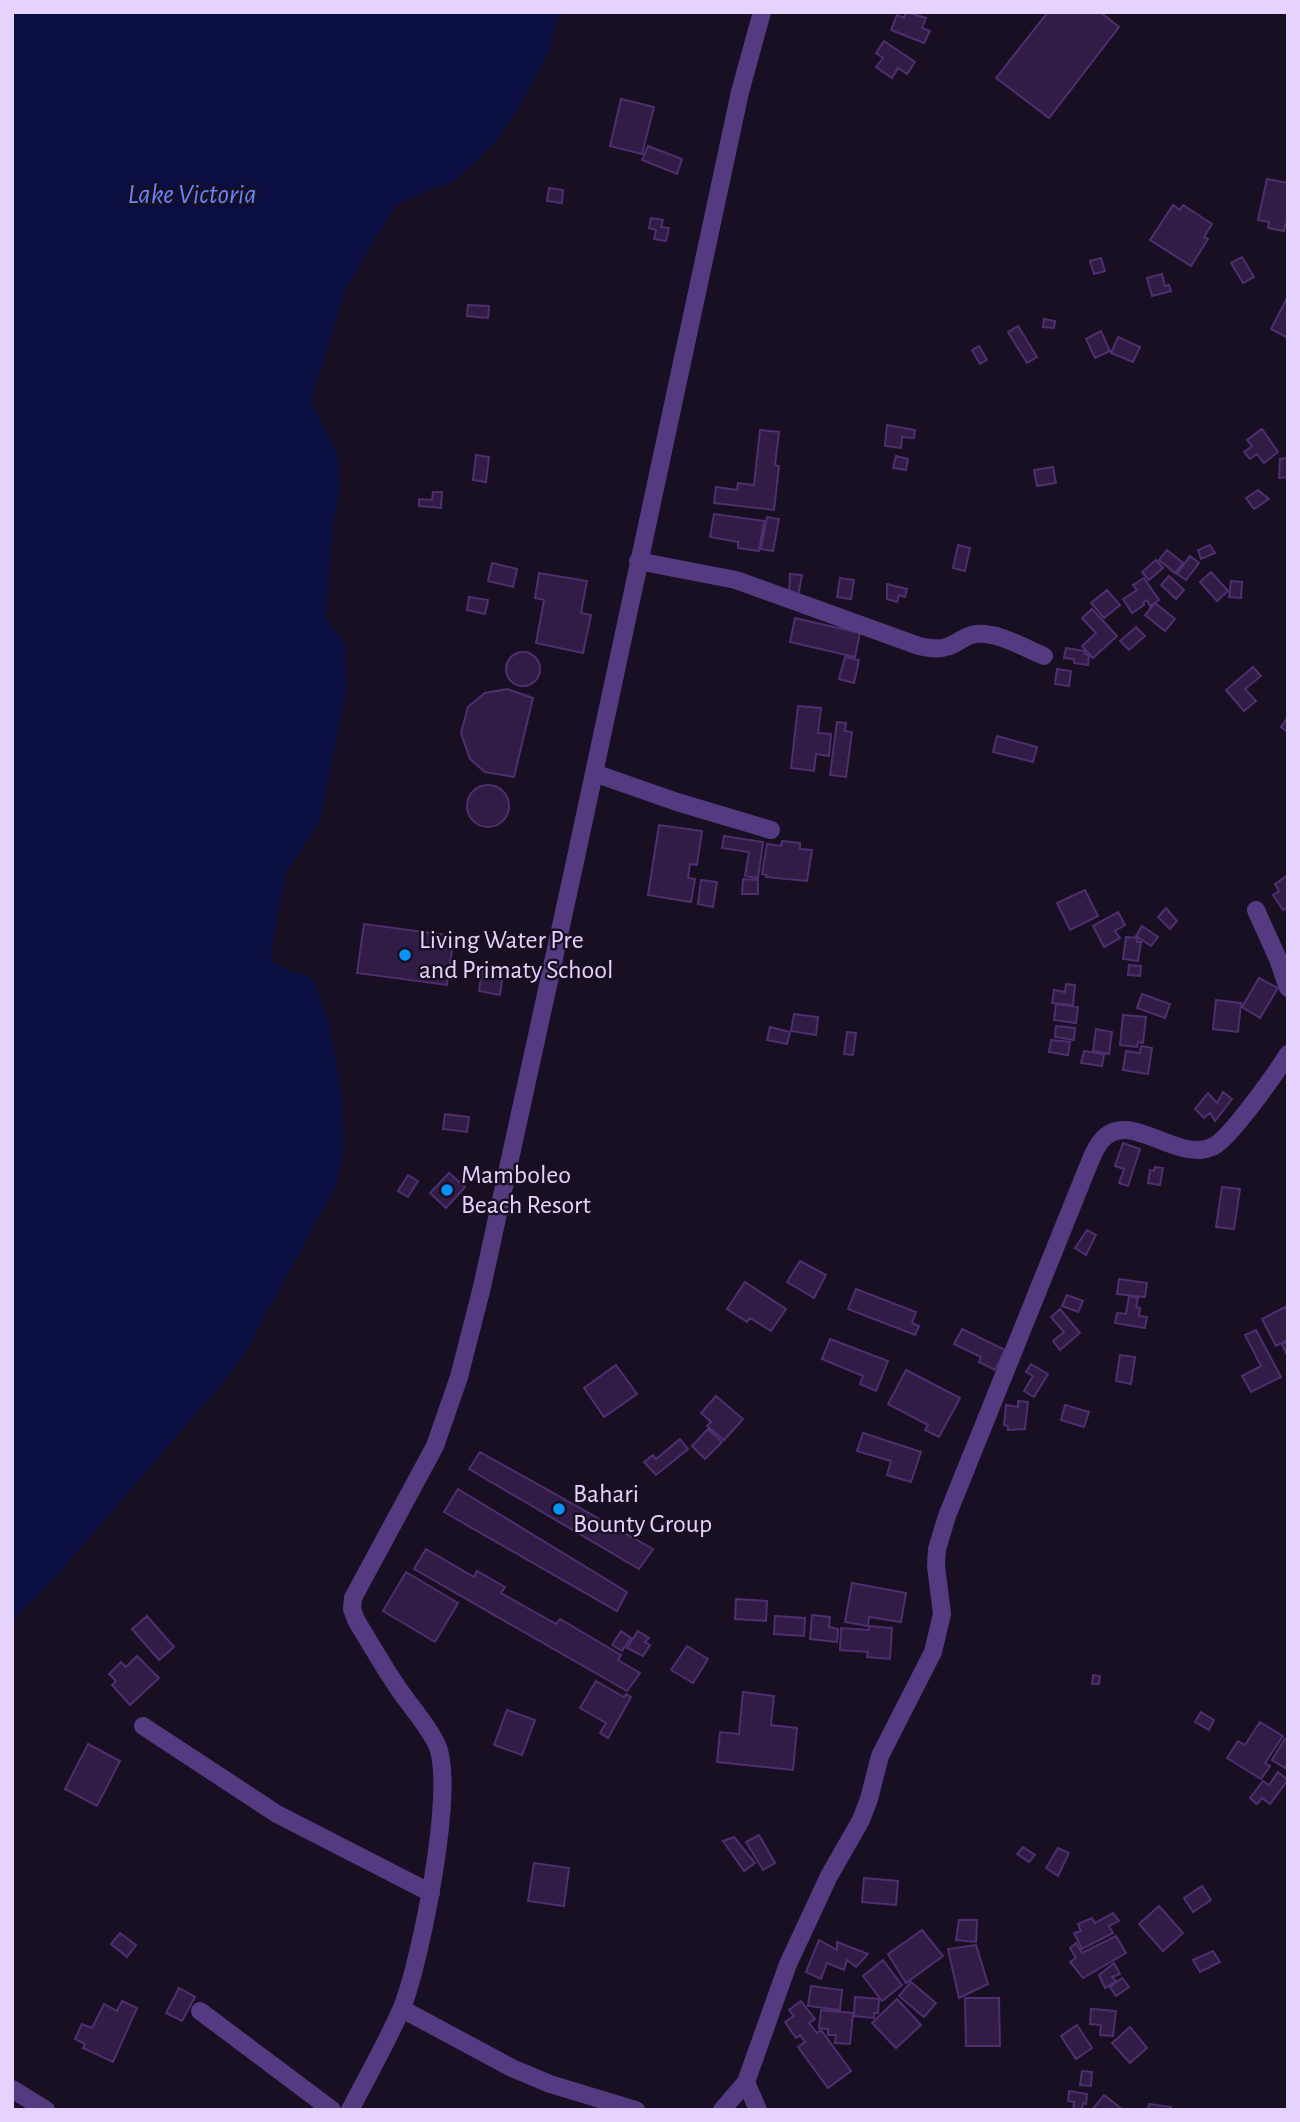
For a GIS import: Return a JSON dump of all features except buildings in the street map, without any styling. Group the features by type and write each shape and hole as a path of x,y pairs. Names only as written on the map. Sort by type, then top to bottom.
{"street":[{"path":"350,2110 402,2009 420,1947 431,1893 443,1792 443,1765 437,1744 396,1686 356,1620 352,1609 354,1598 435,1446 459,1377 482,1287 740,92 762,12"},
{"path":"638,561 736,580 931,649 948,647 976,634 996,636 1044,656"},
{"path":"594,773 677,802 771,830"},
{"path":"1256,910 1278,958 1288,988"},
{"path":"722,2110 746,2082 798,1939 860,1820 880,1756 933,1652 942,1614 936,1566 937,1549 947,1517 1091,1159 1102,1140 1111,1133 1125,1130 1147,1134 1172,1147 1193,1151 1213,1147 1229,1133 1288,1054"},
{"path":"143,1726 277,1814 431,1893"},
{"path":"402,2009 512,2068 550,2084 636,2110"},
{"path":"200,2011 332,2110"},
{"path":"746,2082 758,2110"},
{"path":"12,2089 46,2110"}],"water":[{"name":"Lake Victoria","path":"12,12 561,12 550,49 521,104 495,143 455,181 395,206 346,288 311,401 338,456 340,486 333,526 326,618 345,645 347,688 320,821 286,873 271,952 272,962 313,979 329,1023 342,1096 344,1146 336,1186 242,1358 57,1575 12,1622"}],"place":[{"name":"Living Water Pre and Primaty School","path":"405,955"},
{"name":"Mamboleo Beach Resort","path":"447,1190"},
{"name":"Bahari Bounty Group","path":"559,1509"}]}
